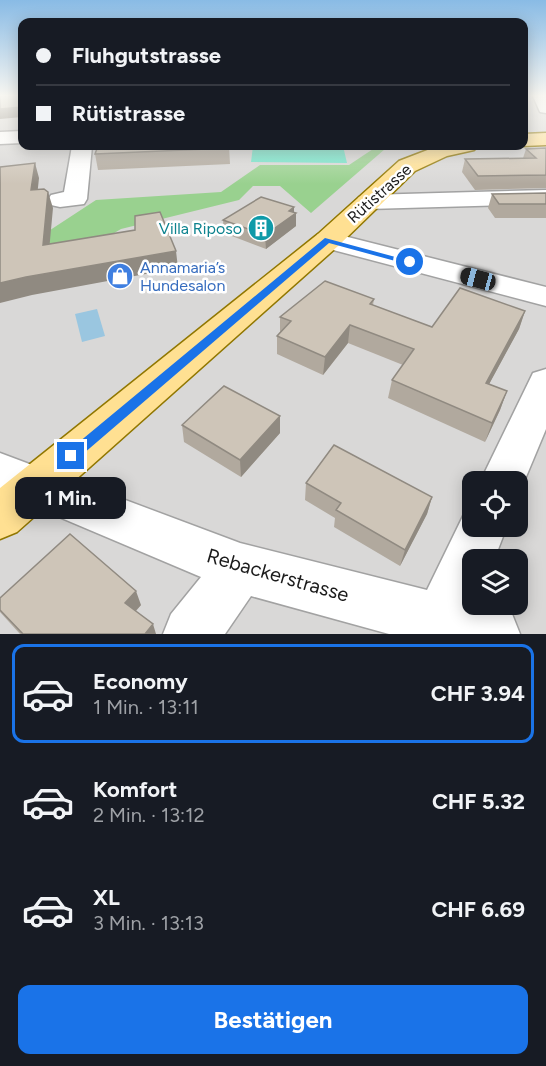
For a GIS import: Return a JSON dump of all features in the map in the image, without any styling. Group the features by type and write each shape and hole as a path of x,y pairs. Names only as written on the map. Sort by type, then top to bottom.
{"main road":[{"path":"528,140 546,139"},
{"name":"Rütistrasse","path":"12,492 328,240 407,166 446,150"}],"street":[{"path":"0,138 18,137"},
{"path":"60,200 75,199 81,150"},
{"path":"368,202 546,197"},
{"path":"328,240 546,297"},
{"path":"507,471 546,383"},
{"name":"Rebackerstrasse","path":"12,492 240,568 492,634"},
{"path":"442,620 478,537"},
{"path":"191,634 240,568"}],"shaded area":[{"path":"0,126 18,126 18,150 528,150 528,126 546,126 546,634 0,634"}],"green space":[{"path":"252,150 344,150 347,163 251,162"},
{"path":"372,150 384,150 311,213 280,186 253,186 239,200 121,229 45,274 9,257 96,200 221,192 260,165 349,165"}],"water":[{"path":"97,309 105,336 82,342 75,314"}],"building":[{"path":"546,148 546,175 478,176 465,159 536,158 528,149"},
{"path":"96,150 184,150 95,154"},
{"path":"35,163 31,190 44,189 48,192 43,245 135,230 135,216 160,212 176,251 0,283 0,167"},
{"path":"546,193 546,204 499,204 492,194"},
{"path":"261,197 294,207 289,211 296,213 265,235 223,220"},
{"path":"325,281 374,299 370,304 432,327 460,288 525,311 486,383 507,391 492,423 392,380 414,349 350,325 325,357 277,336 291,321 280,317"},
{"path":"224,386 280,416 240,460 182,425"},
{"path":"334,445 432,497 405,550 336,510 341,503 306,483"},
{"path":"70,534 136,591 125,603 153,624 145,634 23,634 0,610 0,598"}],"place":[{"name":"Villa Riposo","path":"261,228"},
{"name":"Annamaria’s Hundesalon","path":"120,276"}],"route":[{"path":"71,456 328,240 410,262"}]}
